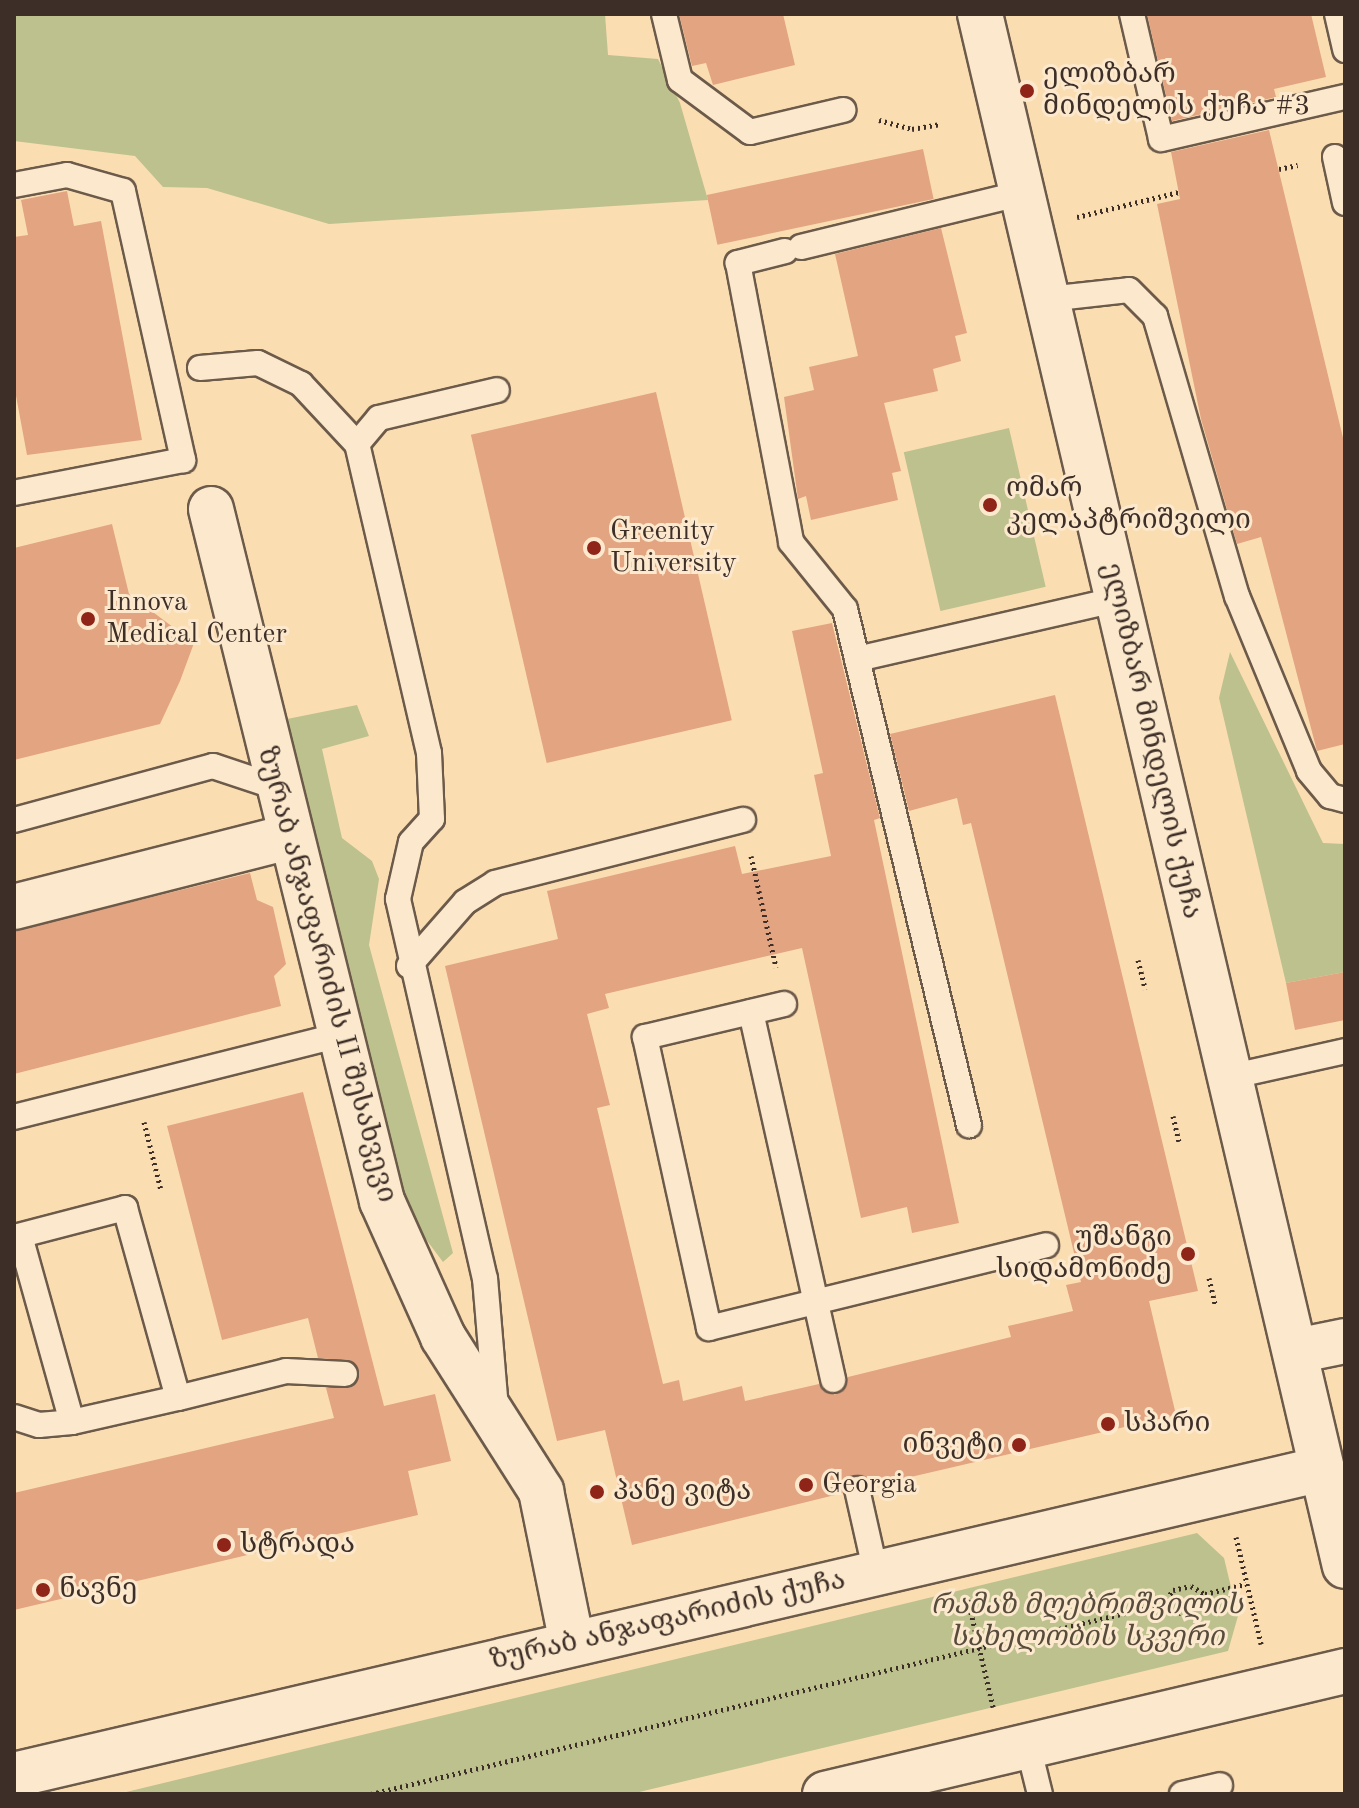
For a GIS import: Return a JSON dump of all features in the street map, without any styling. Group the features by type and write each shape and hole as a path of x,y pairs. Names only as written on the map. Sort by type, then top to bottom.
{"street":[{"name":"ელიზბარ მინდელის ქუჩა","path":"980,14 1345,1566"},
{"name":"ზურაბ ანჯაფარიძის II შესახვევი","path":"211,509 337,1036 382,1201 443,1337 497,1413 541,1491 572,1643"},
{"path":"14,907 289,837"},
{"path":"1296,1351 1345,1341"},
{"name":"ზურაბ ანჯაფარიძის ქუჩა","path":"14,1775 1322,1469"},
{"path":"825,1794 1345,1671"}],"lane":[{"path":"664,14 680,80 703,104 750,132 843,110"},
{"path":"1132,14 1161,139 1345,97"},
{"path":"1337,14 1345,50"},
{"path":"1335,157 1345,203"},
{"path":"14,185 67,175 123,191 183,460 14,493"},
{"path":"969,1125 845,609 791,542 738,263 1023,193"},
{"path":"1048,299 1129,290 1155,316 1237,596 1309,771 1330,796 1345,800"},
{"path":"200,368 268,368 301,384 357,444 432,786 432,819 400,870 409,966 485,1279 497,1413"},
{"path":"357,444 379,418 497,390"},
{"path":"857,659 1118,599"},
{"path":"14,820 213,766 276,787"},
{"path":"409,966 465,902 495,883 743,820"},
{"path":"784,1004 645,1037 709,1328 1046,1245"},
{"path":"751,1012 833,1380"},
{"path":"14,1117 337,1036"},
{"path":"1229,1077 1345,1051"},
{"path":"72,1422 17,1236 125,1208 178,1398"},
{"path":"14,1417 39,1425 72,1422 286,1371 345,1374"},
{"path":"857,1489 876,1573"},
{"path":"1028,1746 1040,1794"},
{"path":"1182,1794 1220,1785"}],"path":[{"path":"843,110 912,129 941,124"},
{"path":"1076,217 1179,192"},
{"path":"743,820 784,1004"},
{"path":"1138,960 1145,989"},
{"path":"1173,1116 1179,1141"},
{"path":"145,1127 162,1197"},
{"path":"1209,1278 1215,1304"},
{"path":"1234,1532 1261,1645"},
{"path":"371,1794 1163,1604 1173,1590 1191,1586 1205,1594 1246,1584"},
{"path":"966,1591 994,1713"},
{"path":"1163,1604 1178,1613 1196,1608 1205,1594"}],"green space":[{"path":"14,14 605,14 608,55 658,59 680,103 708,200 329,224 207,188 163,187 135,156 14,141"},
{"path":"1009,428 1046,587 940,611 904,452"},
{"path":"1230,652 1323,843 1345,844 1345,972 1286,983 1219,698"},
{"path":"357,705 369,736 322,749 342,838 372,861 379,879 369,945 453,1253 443,1262 410,1218 372,1098 282,720"},
{"name":"რამაზ მღებრიშვილის სახელობის სკვერი","path":"1197,1533 1224,1558 1238,1616 1228,1651 631,1794 118,1794"}],"building":[{"path":"679,14 783,14 795,65 713,85 706,63 692,66"},
{"path":"1147,14 1311,14 1326,77 1274,89 1276,97 1172,121"},
{"path":"1269,130 1345,446 1345,744 1317,751 1261,537 1237,544 1201,419 1157,204 1180,199 1171,152"},
{"path":"923,149 934,199 717,245 707,195"},
{"path":"67,191 74,226 101,221 142,440 27,455 14,385 14,237 28,235 21,200"},
{"path":"941,228 967,333 955,336 961,361 933,369 938,391 884,403 901,471 892,473 898,500 811,520 806,496 798,499 784,397 814,390 809,367 858,356 835,254"},
{"name":"Greenity University","path":"656,392 732,720 547,763 471,435"},
{"name":"Innova Medical Center","path":"112,524 129,594 194,643 180,681 160,724 14,760 14,548"},
{"path":"832,623 880,818 874,820 959,1223 912,1233 907,1207 861,1218 802,948 605,994 609,1008 587,1014 610,1105 597,1108 663,1384 679,1380 683,1401 742,1386 745,1401 819,1384 835,1395 848,1377 1011,1337 1008,1326 1073,1311 1066,1285 1081,1282 971,823 963,825 957,798 909,811 890,734 1055,695 1198,1291 1149,1301 1176,1415 872,1486 853,1475 843,1493 632,1545 605,1430 557,1441 445,966 558,939 547,891 735,846 742,874 831,856 814,775 823,773 792,631"},
{"path":"250,873 257,900 273,907 286,964 274,976 281,1006 14,1074 14,931"},
{"path":"1345,972 1345,1020 1295,1030 1286,983"},
{"path":"303,1092 384,1406 435,1394 451,1461 408,1471 418,1515 14,1610 14,1493 334,1418 326,1388 358,1381 352,1361 318,1358 308,1318 222,1340 167,1126"}],"place":[{"name":"ელიზბარ მინდელის ქუჩა #3","path":"1027,91"},
{"name":"ომარ კელაპტრიშვილი","path":"990,505"},
{"name":"Greenity University","path":"594,548"},
{"name":"Innova Medical Center","path":"88,619"},
{"name":"უშანგი სიდამონიძე","path":"1188,1254"},
{"name":"სპარი","path":"1108,1424"},
{"name":"ინვეტი","path":"1019,1445"},
{"name":"Georgia","path":"806,1485"},
{"name":"პანე ვიტა","path":"597,1492"},
{"name":"სტრადა","path":"224,1545"},
{"name":"ნავნე","path":"43,1590"}]}
